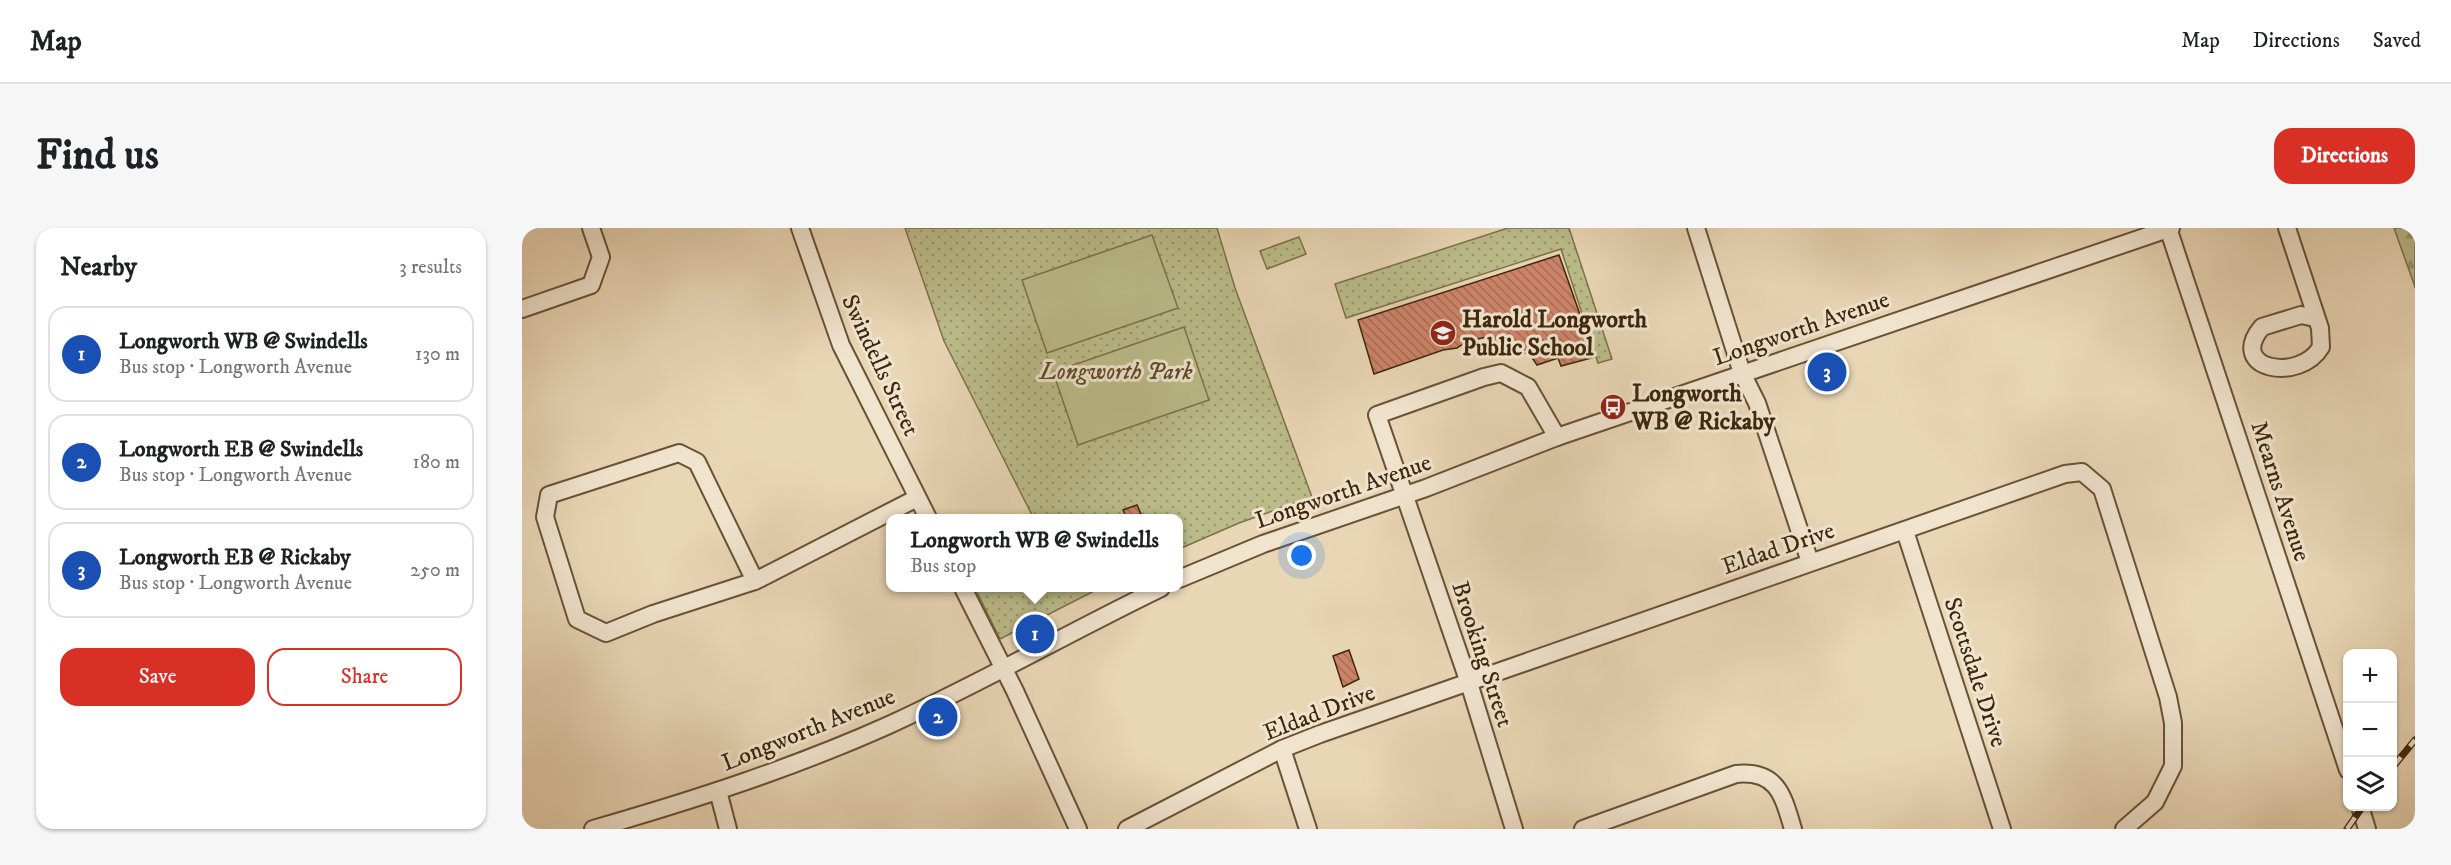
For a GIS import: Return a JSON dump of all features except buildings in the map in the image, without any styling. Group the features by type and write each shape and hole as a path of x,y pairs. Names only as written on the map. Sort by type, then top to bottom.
{"street":[{"path":"522,309 591,285 601,257 591,228"},
{"name":"Swindells Street","path":"800,228 841,345 925,514"},
{"path":"1696,228 1742,373 1757,403 1810,562"},
{"name":"Longworth Avenue","path":"1183,577 1263,544 1404,495 1557,437 2169,228"},
{"name":"Mearns Avenue","path":"2169,228 2344,757"},
{"path":"2287,228 2315,318"},
{"name":"Brooking Street","path":"1514,829 1469,683 1377,416 1501,373 1528,387 1557,437"},
{"path":"755,581 697,462 679,453 549,495 545,517 577,619 606,633 653,614 755,581 917,498"},
{"name":"Eldad Drive","path":"1127,829 1282,749 1810,562 2065,474 2082,472 2102,489 2168,697 2174,723 2174,766 2156,802 2124,829"},
{"name":"Scottsdale Drive","path":"1905,531 2002,829"},
{"path":"965,592 1004,668 1078,829"},
{"name":"Longworth Avenue","path":"593,829 677,805 797,764 890,724 1153,592"},
{"path":"1282,749 1308,829"},
{"path":"1583,829 1736,774 1749,773 1762,776 1779,790 1793,829"},
{"path":"718,791 728,829"},
{"path":"2361,811 2367,829"}],"green space":[{"name":"Longworth Park","path":"905,228 1217,228 1235,288 1312,497 1239,523 1183,547 1183,514 1031,514 944,341"},
{"path":"1508,228 1569,228 1612,359 1598,363 1561,249 1346,318 1335,284"},
{"path":"2394,228 2415,228 2415,288 2414,284"},
{"path":"1152,235 1178,308 1047,353 1022,280"},
{"path":"1299,237 1306,254 1267,269 1260,251"},
{"path":"1184,327 1209,400 1078,445 1053,372"},
{"path":"977,592 1092,592 1000,639"}],"railway":[{"path":"2397,762 2415,740"},
{"path":"2347,829 2360,811"}],"place":[{"name":"Harold Longworth Public School","path":"1443,333"},
{"name":"Longworth EB @ Rickaby","path":"1827,372"},
{"name":"Longworth WB @ Rickaby","path":"1613,407"},
{"name":"Longworth WB @ Swindells","path":"1035,634"},
{"name":"Longworth EB @ Swindells","path":"938,717"}]}
